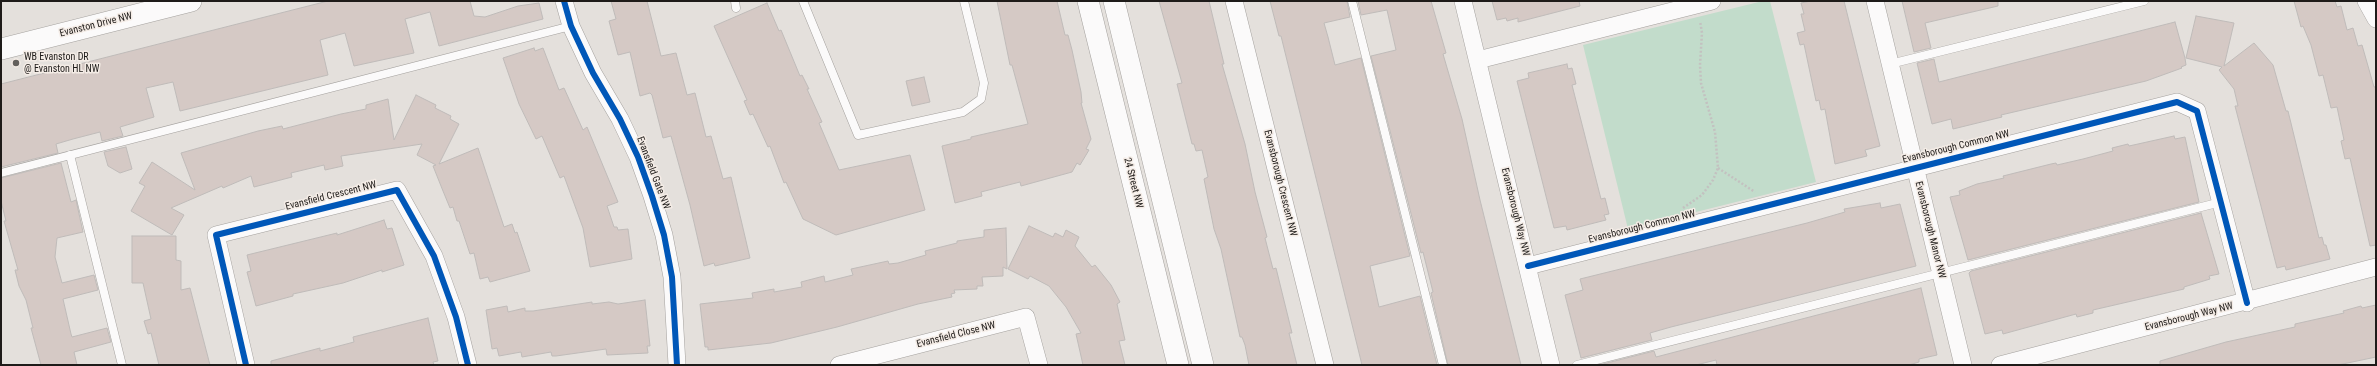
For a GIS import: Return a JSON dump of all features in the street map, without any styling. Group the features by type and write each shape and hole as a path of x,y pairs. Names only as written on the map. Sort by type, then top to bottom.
{"street":[{"name":"Evanston Drive NW","path":"1,49 191,1"},
{"name":"Evansfield Gate NW","path":"564,1 571,26 593,73 620,119 638,157 652,196 664,236 672,277 677,365"},
{"name":"24 Street NW","path":"1088,1 1178,365"},
{"path":"1114,1 1203,365"},
{"name":"Evansborough Crescent NW","path":"1234,1 1325,365"},
{"name":"Evansborough Way NW","path":"1463,1 1551,365"},
{"path":"1478,60 1712,1"},
{"name":"Evansborough Manor NW","path":"1875,1 1914,168 1963,365"},
{"path":"2366,1 2376,19"},
{"name":"Evansborough Common NW","path":"1528,266 2177,102 2197,111 2247,302"},
{"name":"Evansfield Crescent NW","path":"246,365 216,235 397,190 434,256 456,317 468,365"},
{"name":"Evansborough Way NW","path":"2000,365 2247,302 2376,267"},
{"name":"Evansfield Close NW","path":"839,365 1026,317 1039,365"}],"lane":[{"path":"803,1 858,135 963,112 981,99 984,84 964,1"},
{"path":"1352,1 1443,365"},
{"path":"1890,64 2144,1"},
{"path":"1,174 571,26"},
{"path":"70,155 122,365"},
{"path":"1578,365 2221,202"}],"path":[{"path":"1679,210 1702,195 1713,180 1718,168 1715,132 1702,83 1700,65 1702,33 1699,18"},
{"path":"1718,168 1757,193"}],"green space":[{"path":"1763,1 1770,1 1816,182 1628,229 1583,45"}],"building":[{"path":"328,1 470,1 474,16 485,17 518,6 539,3 543,19 439,46 430,12 405,19 414,53 354,66 345,33 320,40 328,75 180,111 173,82 146,88 154,117 120,127 123,136 102,141 100,132 56,144 58,153 1,167 1,84"},
{"path":"611,1 647,1 661,56 676,53 687,95 695,93 706,137 711,136 723,179 731,177 750,258 715,266 714,263 704,266 690,205 671,136 663,138 652,95 650,93 640,96 630,52 618,55 609,21 616,19"},
{"path":"997,1 1057,1 1065,35 1068,35 1072,50 1081,92 1081,103 1091,139 1086,149 1089,150 1080,165 1077,163 1072,172 1021,186 1020,182 981,192 982,196 955,203 942,146 971,139 971,137 1028,124 1012,65 1010,65"},
{"path":"1159,1 1209,1 1224,64 1222,64 1245,144 1255,192 1267,237 1265,238 1273,269 1276,268 1292,333 1289,333 1297,365 1249,365 1245,345 1242,337 1240,337 1221,249 1214,229 1204,179 1208,177 1202,150 1196,151 1194,144 1192,144 1177,84 1182,83"},
{"path":"1270,1 1347,1 1350,17 1324,23 1335,65 1361,58 1410,256 1370,266 1379,307 1420,296 1437,365 1362,365 1281,36 1279,36"},
{"path":"1358,1 1431,1 1446,53 1443,54 1462,119 1480,200 1521,365 1448,365 1431,293 1433,292 1423,252 1421,253 1371,56 1396,50 1387,10 1361,15"},
{"path":"1492,1 1579,1 1580,6 1518,22 1518,18 1507,21 1506,18 1497,20"},
{"path":"1811,1 1844,1 1880,146 1865,150 1867,156 1835,164 1825,109 1821,110 1819,100 1816,101 1804,44 1800,45 1797,33 1805,31 1801,14 1804,14 1801,3"},
{"path":"1902,1 1998,1 1998,6 1925,23 1931,48 1914,52"},
{"path":"2294,1 2335,1 2337,7 2341,6 2347,30 2353,28 2358,46 2362,45 2374,87 2376,87 2376,245 2370,246 2350,158 2345,159 2341,141 2344,140 2337,107 2331,108 2323,75 2319,76 2311,45 2303,26 2301,27"},
{"path":"767,3 779,31 781,30 800,76 802,75 809,89 807,89 822,122 819,123 839,170 910,155 925,210 836,235 803,219 786,182 784,183 770,146 768,147 753,114 750,115 744,101 747,100 714,26"},
{"path":"2196,16 2234,23 2224,66 2254,43 2273,65 2286,111 2288,111 2319,238 2322,237 2330,259 2286,270 2285,266 2277,268 2235,106 2238,106 2234,89 2219,70 2222,67 2186,58"},
{"path":"2175,22 2185,58 2186,65 2181,67 2182,68 2146,81 2001,115 2002,117 1953,129 1951,119 1932,124 1917,63 1934,59 1939,82"},
{"path":"534,48 535,51 543,48 559,90 564,88 583,130 587,127 618,202 607,206 614,227 617,227 618,230 628,229 632,259 590,267 583,228 564,176 560,178 542,136 536,139 519,104 503,58"},
{"path":"1567,64 1568,69 1572,68 1576,84 1572,85 1601,199 1605,198 1609,214 1604,215 1606,220 1567,230 1566,226 1554,228 1517,81 1529,78 1528,73"},
{"path":"924,77 930,102 912,106 906,81"},
{"path":"416,95 436,105 435,108 451,116 450,119 459,124 439,164 478,148 504,227 512,224 515,233 517,232 530,271 490,282 488,277 480,279 474,253 470,254 453,207 450,208 433,166 436,165 417,155 422,144 341,156 343,166 325,170 324,165 291,173 292,177 254,187 251,176 223,188 222,186 171,208 184,215 172,235 131,211 145,186 139,183 152,162 195,190 181,153 258,131 282,126 283,129 366,109 366,105 388,99 394,140"},
{"path":"2174,136 2175,139 2185,137 2199,202 1968,260 1950,197 1960,195 1959,191 1977,184 2004,178 2003,176 2051,164 2056,163 2057,165 2113,151 2112,148 2128,144 2129,146"},
{"path":"126,147 132,169 120,173 108,166 104,152"},
{"path":"61,163 71,202 76,200 83,232 57,238 55,257 62,283 94,275 98,290 63,299 71,334 72,337 107,328 111,342 74,352 77,365 41,365 31,328 33,328 26,300 19,286 15,270 18,270 4,221 6,221 1,201 1,178"},
{"path":"1880,203 1881,208 1900,204 1916,266 1671,327 1650,333 1652,340 1581,358 1565,295 1583,290 1580,279 1807,223 1845,212 1844,209"},
{"path":"2201,213 2219,274 2209,276 2210,279 2184,287 2184,289 2093,310 2093,313 2077,317 2076,314 2003,334 2002,330 1985,334 1969,273 1971,271"},
{"path":"384,220 387,229 392,228 404,265 382,272 382,270 343,283 293,294 293,296 256,306 247,272 251,271 247,255 337,233 337,235"},
{"path":"1029,226 1053,237 1055,233 1063,237 1066,230 1079,237 1075,246 1092,267 1095,265 1111,285 1120,302 1117,304 1125,340 1119,341 1125,365 1083,365 1076,334 1081,333 1066,307 1049,286 1030,276 1028,279 1008,269"},
{"path":"1006,228 1007,269 1003,267 1003,276 982,277 983,286 977,286 977,289 954,290 955,293 951,294 952,297 918,304 837,327 771,343 708,350 708,347 705,347 700,304 753,298 752,293 774,289 774,292 802,287 801,282 824,276 825,282 853,275 851,269 888,261 889,264 898,263 926,255 925,251 957,243 957,241 984,237 984,230"},
{"path":"132,236 176,236 176,260 181,261 181,290 190,288 210,365 159,365 151,333 148,334 144,321 151,319 143,283 132,283"},
{"path":"1921,288 1937,355 1919,359 1919,362 1909,365 1717,365 1716,360 1696,365 1599,365 1654,351 1656,357"},
{"path":"645,300 650,346 647,346 648,353 607,355 606,349 556,356 552,356 551,352 522,357 521,352 499,356 497,348 492,349 486,310 507,306 508,312 525,308 525,311 533,311 592,302 592,304 609,302 618,304"},
{"path":"2376,305 2376,357 2338,365 2160,365 2160,361 2226,342 2295,327 2295,324 2344,313 2343,311 2361,306 2362,308"},
{"path":"428,318 438,361 433,362 434,365 271,365 271,361 320,348 320,351 354,342 353,337"}],"cycle path":[{"path":"564,1 571,26 593,73 620,119 638,157 652,196 664,235 672,277 677,365"},
{"path":"1528,266 2177,102 2197,111 2247,303"},
{"path":"246,365 216,235 397,190 434,256 456,317 468,365"}],"place":[{"name":"WB Evanston DR @ Evanston HL NW","path":"16,63"}]}
